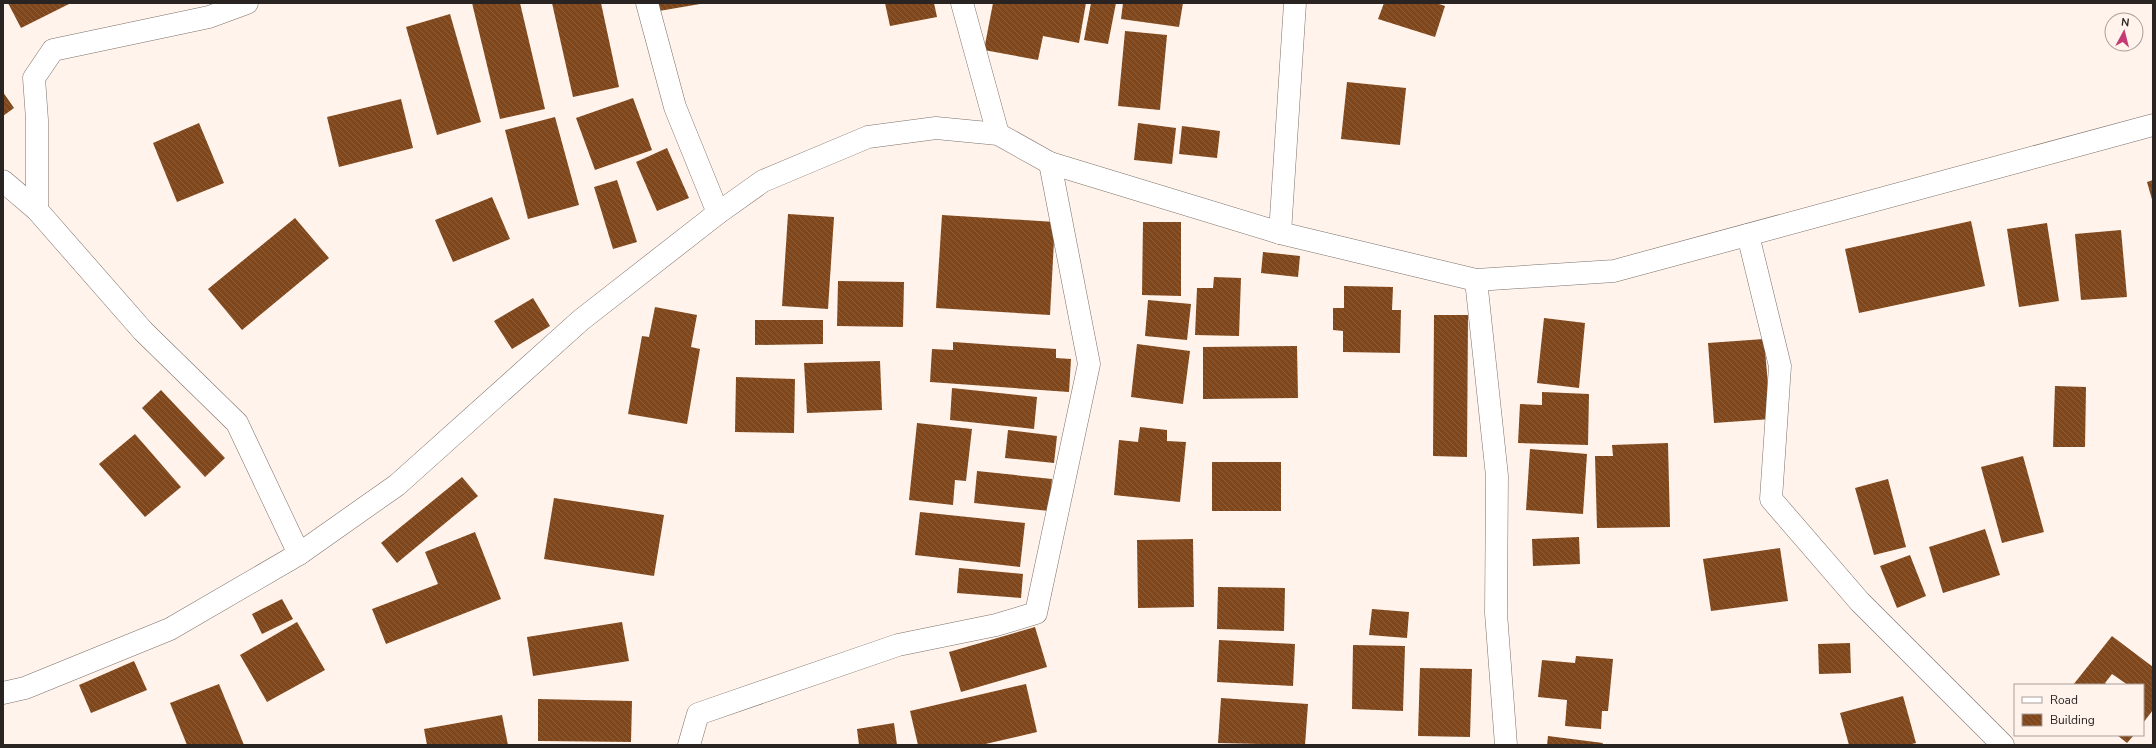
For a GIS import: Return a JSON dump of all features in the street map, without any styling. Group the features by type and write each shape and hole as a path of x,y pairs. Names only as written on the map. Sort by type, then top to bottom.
{"street":[{"path":"37,210 37,120 34,78 53,50 205,10 247,3"},
{"path":"647,3 674,107 718,214"},
{"path":"962,3 998,134"},
{"path":"1280,233 1295,3"},
{"path":"3,693 25,688 170,629 299,554 397,485 581,320 763,181 868,137 936,128 998,134 1050,163 1280,233 1476,280 1614,271 2153,125"},
{"path":"689,745 698,714 898,645 996,624 1036,613 1089,364 1050,163"},
{"path":"3,181 37,210 143,331 237,423 299,554"},
{"path":"1748,235 1780,366 1771,500 1860,602 2003,745"},
{"path":"1476,280 1497,476 1496,613 1506,745"}],"building":[{"path":"8,3 71,3 21,28"},
{"path":"472,3 520,3 545,109 500,119"},
{"path":"552,3 601,3 619,87 573,97"},
{"path":"658,3 700,3 700,4 659,11"},
{"path":"885,3 934,3 937,17 890,26"},
{"path":"993,3 1086,3 1079,43 1043,36 1038,60 984,50"},
{"path":"1091,3 1116,3 1108,44 1084,40"},
{"path":"1123,3 1183,3 1179,27 1121,19"},
{"path":"1384,3 1436,3 1445,6 1435,37 1378,19"},
{"path":"450,14 481,122 437,135 406,27"},
{"path":"1125,31 1167,35 1160,110 1118,106"},
{"path":"1347,82 1406,88 1400,145 1341,139"},
{"path":"3,92 14,108 3,116"},
{"path":"633,98 652,150 595,170 576,118"},
{"path":"401,99 413,148 339,167 327,117"},
{"path":"555,117 579,205 528,219 505,130"},
{"path":"199,123 224,183 177,202 153,143"},
{"path":"1138,123 1176,128 1172,164 1134,160"},
{"path":"1182,126 1220,131 1217,158 1179,154"},
{"path":"667,148 689,198 657,211 636,162"},
{"path":"617,180 637,242 613,249 594,187"},
{"path":"2153,180 2153,203 2147,182"},
{"path":"492,197 510,239 453,262 435,220"},
{"path":"788,214 834,217 828,309 782,306"},
{"path":"942,215 1055,222 1050,315 936,308"},
{"path":"295,218 329,258 242,330 208,289"},
{"path":"1971,221 1985,286 1859,313 1845,249"},
{"path":"1143,222 1181,222 1181,296 1142,295"},
{"path":"2047,223 2059,301 2019,307 2007,229"},
{"path":"2121,230 2127,297 2081,300 2075,234"},
{"path":"1263,252 1300,256 1298,277 1261,273"},
{"path":"1214,277 1241,278 1239,336 1195,335 1197,288 1213,288"},
{"path":"838,281 904,282 903,327 837,326"},
{"path":"1344,286 1393,287 1392,310 1401,310 1400,353 1343,352 1343,331 1333,330 1333,308 1344,308"},
{"path":"533,298 550,326 512,349 494,321"},
{"path":"1148,300 1191,304 1187,340 1145,336"},
{"path":"655,307 697,315 691,347 700,349 687,424 628,414 642,336 649,337"},
{"path":"1434,315 1468,315 1467,457 1433,456"},
{"path":"1544,318 1585,323 1579,388 1537,383"},
{"path":"755,320 823,320 823,344 755,345"},
{"path":"1764,339 1771,419 1714,423 1708,343"},
{"path":"953,342 1056,349 1056,358 1071,359 1069,392 930,382 932,349 953,350"},
{"path":"1137,344 1190,351 1183,404 1131,397"},
{"path":"1297,346 1298,398 1203,399 1203,347"},
{"path":"880,361 882,410 807,413 804,363"},
{"path":"736,377 795,379 794,433 735,432"},
{"path":"2055,386 2086,387 2085,447 2053,447"},
{"path":"952,388 1037,397 1034,429 950,420"},
{"path":"161,390 225,458 205,477 142,408"},
{"path":"1542,392 1589,394 1588,445 1518,443 1520,404 1542,405"},
{"path":"917,423 972,429 966,481 955,480 953,505 909,500"},
{"path":"1140,427 1167,430 1167,441 1186,442 1180,502 1114,495 1119,440 1138,442"},
{"path":"1008,430 1057,436 1054,463 1005,458"},
{"path":"135,434 181,487 145,517 99,464"},
{"path":"1668,443 1670,527 1597,528 1595,456 1613,456 1612,445"},
{"path":"1530,449 1587,454 1583,514 1526,510"},
{"path":"2023,456 2044,532 2002,543 1981,467"},
{"path":"1212,462 1281,462 1281,511 1212,511"},
{"path":"977,471 1052,479 1049,511 974,503"},
{"path":"462,477 478,496 397,563 381,543"},
{"path":"1888,479 1906,547 1874,555 1855,488"},
{"path":"554,498 664,515 654,576 544,559"},
{"path":"920,512 1025,523 1020,567 915,555"},
{"path":"1985,529 2000,575 1943,593 1929,547"},
{"path":"475,532 501,599 386,644 372,609 438,584 425,552"},
{"path":"1579,537 1580,564 1533,566 1532,539"},
{"path":"1193,539 1194,607 1138,608 1137,540"},
{"path":"1780,548 1788,601 1711,611 1703,559"},
{"path":"1910,555 1926,596 1897,608 1880,566"},
{"path":"959,568 1023,574 1021,598 957,593"},
{"path":"1218,587 1285,588 1284,631 1217,629"},
{"path":"282,599 293,619 262,634 252,614"},
{"path":"1372,609 1409,612 1407,638 1369,635"},
{"path":"297,622 325,670 267,702 240,655"},
{"path":"622,622 629,661 533,676 527,637"},
{"path":"1035,627 1047,667 961,692 949,652"},
{"path":"2112,636 2153,667 2153,710 2144,722 2144,684 2127,684 2112,674 2105,683 2106,684 2074,684"},
{"path":"1219,640 1295,644 1293,686 1217,682"},
{"path":"1850,643 1851,673 1819,674 1818,644"},
{"path":"1353,645 1405,646 1403,711 1352,709"},
{"path":"1576,656 1613,659 1608,711 1602,711 1601,729 1565,726 1567,700 1538,697 1542,660 1575,663"},
{"path":"134,661 147,690 91,713 79,685"},
{"path":"1420,668 1472,669 1470,737 1418,736"},
{"path":"219,684 244,745 187,745 170,703"},
{"path":"1026,684 1037,732 981,745 918,745 910,711"},
{"path":"1903,696 1916,743 1908,745 1849,745 1840,713"},
{"path":"1221,698 1308,704 1305,745 1218,743"},
{"path":"538,699 632,701 631,742 538,741"},
{"path":"502,715 508,745 427,745 424,729"},
{"path":"894,723 897,745 859,745 857,729"},
{"path":"1548,736 1603,743 1602,745 1547,745"},
{"path":"2118,736 2133,736 2127,743"}]}
